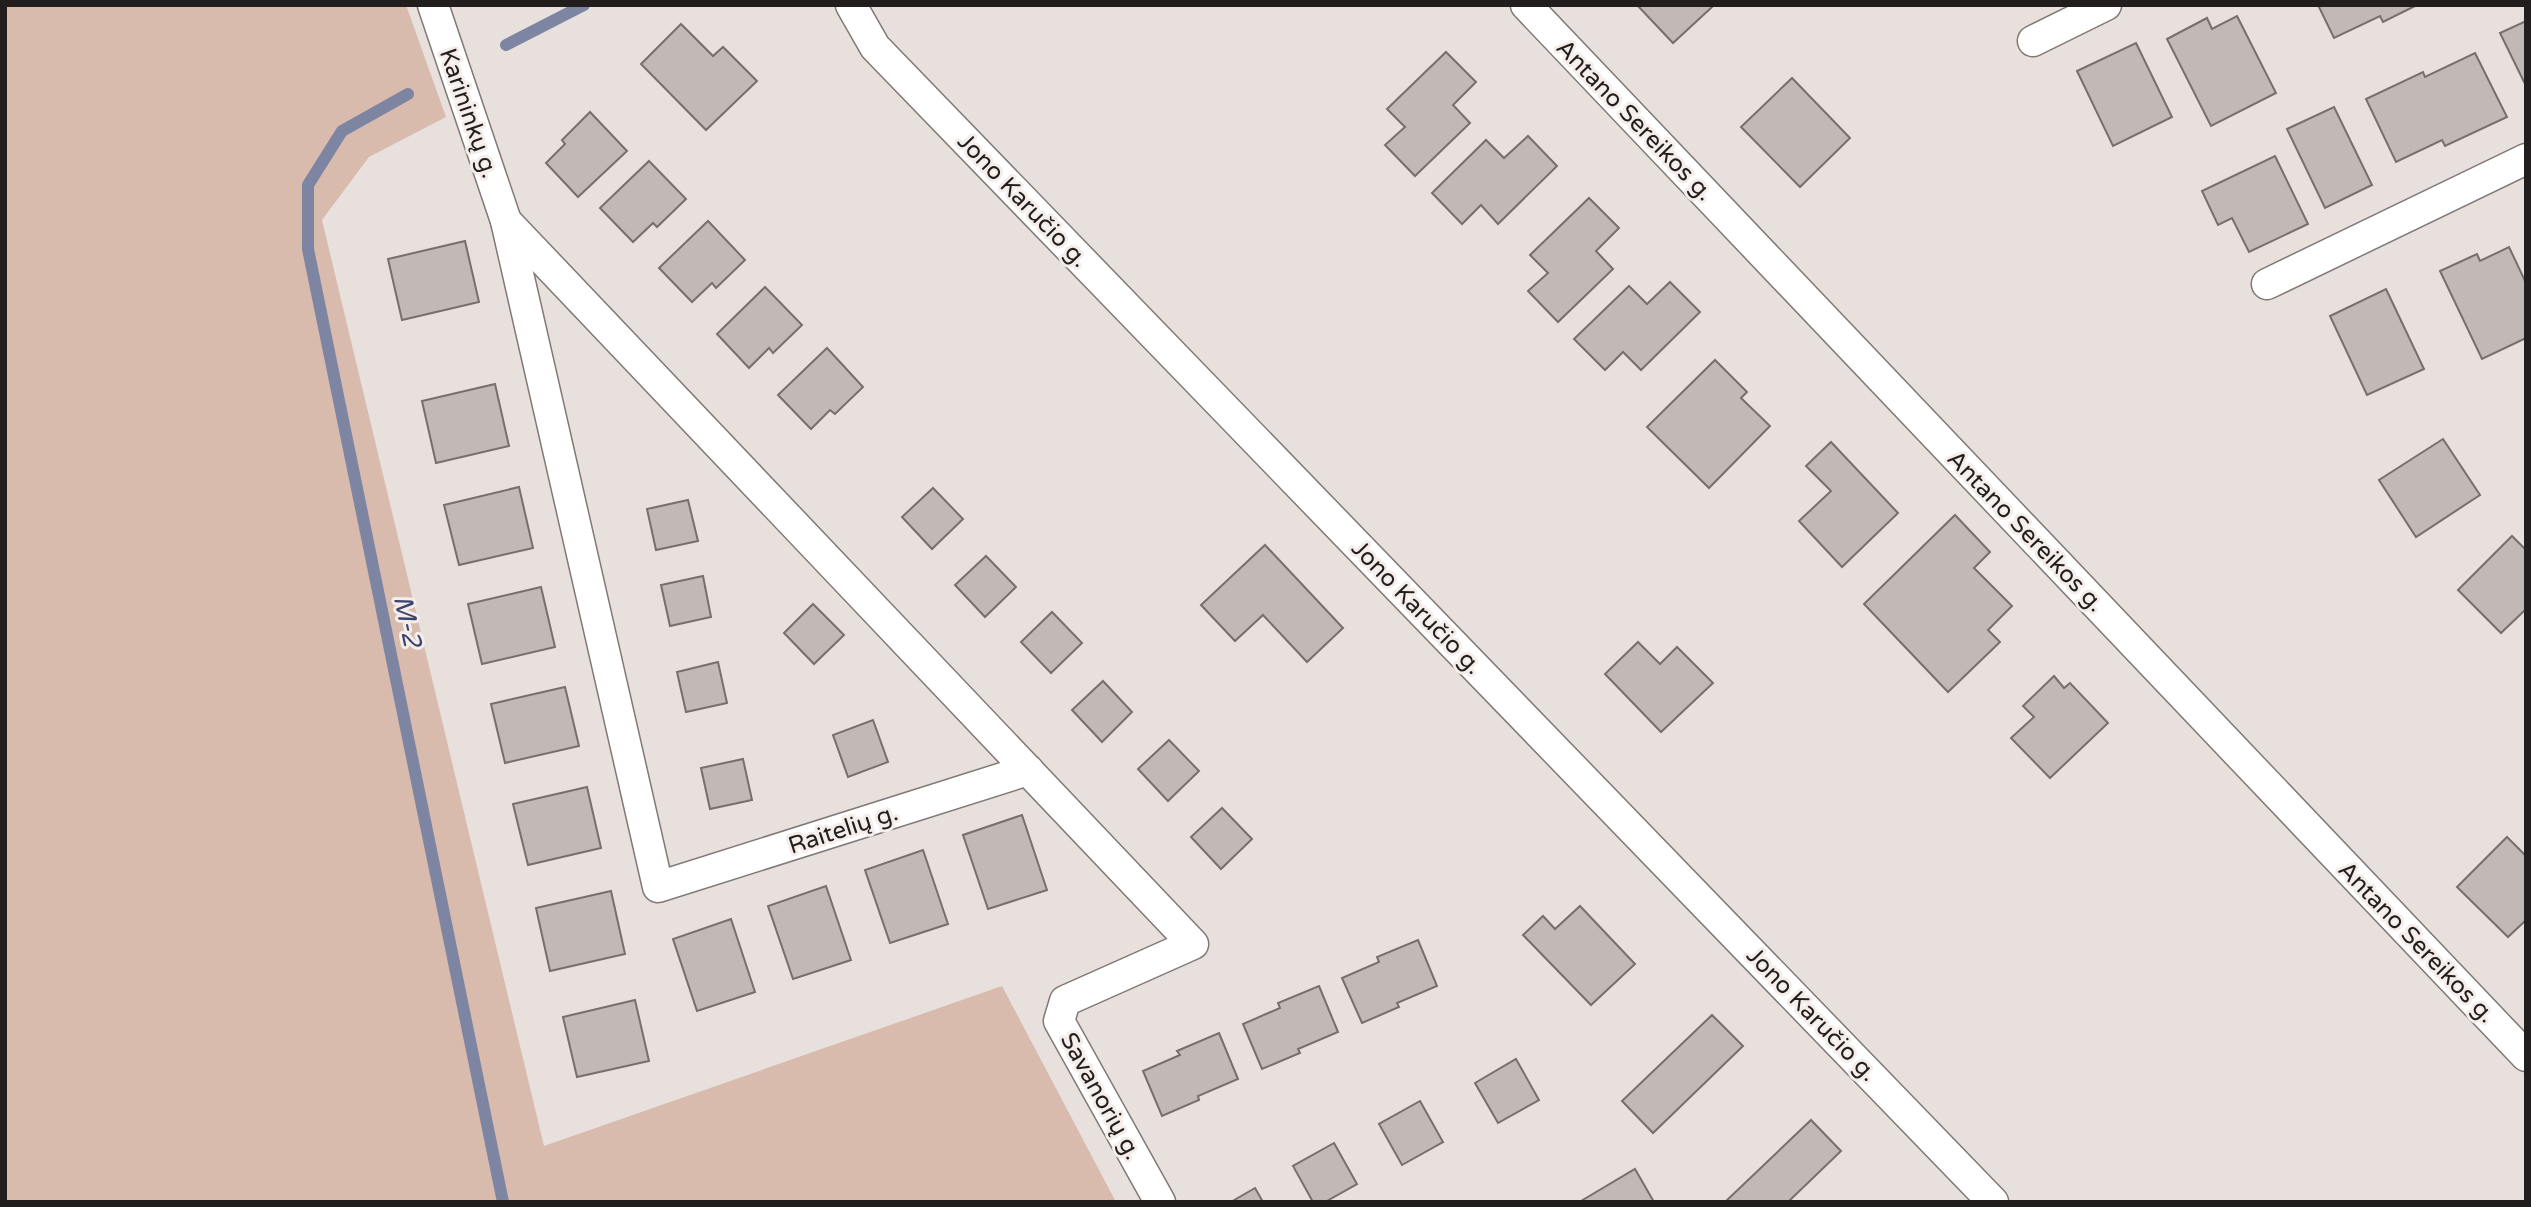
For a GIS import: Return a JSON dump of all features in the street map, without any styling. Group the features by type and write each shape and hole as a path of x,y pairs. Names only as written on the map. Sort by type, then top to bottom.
{"street":[{"name":"Karininkų g.","path":"433,5 506,221 658,887"},
{"name":"Jono Karučio g.","path":"851,5 875,47 1993,1202"},
{"name":"Antano Sereikos g.","path":"1526,5 2526,1056"},
{"path":"2033,41 2106,5"},
{"path":"2267,284 2526,159"},
{"path":"506,221 1028,770"},
{"name":"Raitelių g.","path":"658,887 1028,770"},
{"name":"Savanorių g.","path":"1028,770 1193,944 1065,1001 1059,1021 1160,1202"}],"shaded area":[{"path":"5,5 406,5 446,117 369,157 322,220 544,1146 1002,986 1116,1202 5,1202"}],"building":[{"path":"1637,5 1711,5 1712,7 1673,43"},
{"path":"2318,5 2417,5 2383,22 2380,16 2334,38"},
{"path":"2237,16 2276,93 2211,126 2167,39 2207,18 2212,29"},
{"path":"2526,21 2526,86 2500,33"},
{"path":"681,24 713,56 723,47 757,81 706,130 641,64"},
{"path":"2136,43 2172,117 2113,146 2077,71"},
{"path":"1446,52 1476,82 1453,105 1470,123 1415,176 1385,145 1405,127 1387,109"},
{"path":"2475,53 2507,117 2445,146 2442,140 2396,162 2366,99 2423,72 2425,77"},
{"path":"1792,78 1850,138 1800,187 1741,127"},
{"path":"2334,107 2372,185 2325,208 2287,129"},
{"path":"590,112 627,151 578,197 546,163 565,144 562,140"},
{"path":"1528,136 1557,166 1498,224 1481,205 1462,224 1432,193 1486,140 1504,158"},
{"path":"2275,156 2308,224 2249,252 2232,218 2218,225 2202,191"},
{"path":"649,161 686,199 657,227 653,223 633,242 600,208"},
{"path":"1589,198 1619,228 1596,251 1613,269 1558,322 1528,291 1548,273 1530,255"},
{"path":"708,221 745,260 716,288 712,283 692,302 659,268"},
{"path":"465,241 479,302 402,320 388,259"},
{"path":"2509,247 2526,283 2526,338 2482,359 2440,271 2477,254 2480,261"},
{"path":"1670,282 1700,312 1641,370 1623,352 1605,370 1574,339 1629,286 1647,304"},
{"path":"765,287 802,325 773,353 769,348 749,368 717,334"},
{"path":"2386,289 2424,369 2367,395 2330,316"},
{"path":"827,348 863,387 835,414 830,410 811,429 778,395"},
{"path":"1715,360 1747,392 1741,398 1770,426 1709,488 1647,427"},
{"path":"495,384 509,446 436,463 422,401"},
{"path":"2443,439 2480,495 2416,537 2379,480"},
{"path":"1831,442 1898,513 1842,567 1799,521 1831,491 1806,466"},
{"path":"519,487 533,548 459,565 444,505"},
{"path":"933,488 963,519 932,549 902,517"},
{"path":"688,500 698,541 656,550 647,509"},
{"path":"1955,515 1990,552 1974,568 2012,606 1988,630 2000,642 1948,692 1864,604"},
{"path":"2512,536 2526,550 2526,609 2501,633 2458,590"},
{"path":"1265,545 1343,628 1307,662 1263,615 1235,641 1201,605"},
{"path":"986,556 1016,587 985,617 955,585"},
{"path":"703,576 711,617 670,626 661,585"},
{"path":"541,587 555,647 482,664 468,604"},
{"path":"813,604 844,635 814,664 784,633"},
{"path":"1052,612 1082,643 1051,673 1021,642"},
{"path":"1638,642 1660,664 1677,647 1713,683 1661,732 1605,674"},
{"path":"718,662 727,703 686,712 677,672"},
{"path":"2054,676 2064,688 2070,683 2108,723 2050,778 2011,738 2034,717 2023,706"},
{"path":"1103,681 1132,712 1102,742 1072,710"},
{"path":"565,687 579,746 505,763 491,704"},
{"path":"873,720 888,762 848,777 833,735"},
{"path":"1169,740 1199,771 1168,801 1138,769"},
{"path":"743,759 752,800 710,809 701,768"},
{"path":"587,787 601,848 528,865 513,804"},
{"path":"1222,808 1252,839 1221,869 1191,837"},
{"path":"1022,815 1047,890 988,909 963,835"},
{"path":"2507,837 2526,856 2526,920 2508,937 2457,887"},
{"path":"923,850 948,924 890,943 865,870"},
{"path":"826,886 851,960 793,979 768,906"},
{"path":"611,891 625,954 550,971 536,908"},
{"path":"1580,906 1635,964 1591,1005 1523,935 1543,916 1555,929"},
{"path":"731,919 755,992 697,1011 673,939"},
{"path":"1418,940 1437,986 1397,1003 1399,1007 1362,1023 1342,978 1379,962 1377,957"},
{"path":"1319,986 1338,1032 1298,1049 1300,1053 1262,1069 1243,1024 1280,1008 1278,1003"},
{"path":"635,1000 649,1061 577,1077 563,1017"},
{"path":"1712,1015 1743,1046 1653,1133 1622,1101"},
{"path":"1219,1033 1238,1079 1198,1096 1199,1100 1162,1116 1143,1071 1180,1055 1177,1051"},
{"path":"1516,1059 1539,1100 1498,1123 1475,1083"},
{"path":"1420,1101 1443,1142 1402,1165 1379,1124"},
{"path":"1811,1120 1841,1151 1788,1202 1725,1202"},
{"path":"1334,1143 1357,1184 1325,1202 1313,1202 1293,1166"},
{"path":"1635,1169 1654,1202 1581,1202 1581,1201"},
{"path":"1255,1188 1263,1202 1231,1202"}],"waterway":[{"name":"M-2","path":"506,45 584,5"},
{"name":"M-2","path":"408,94 342,131 308,185 308,249 503,1202"}]}
